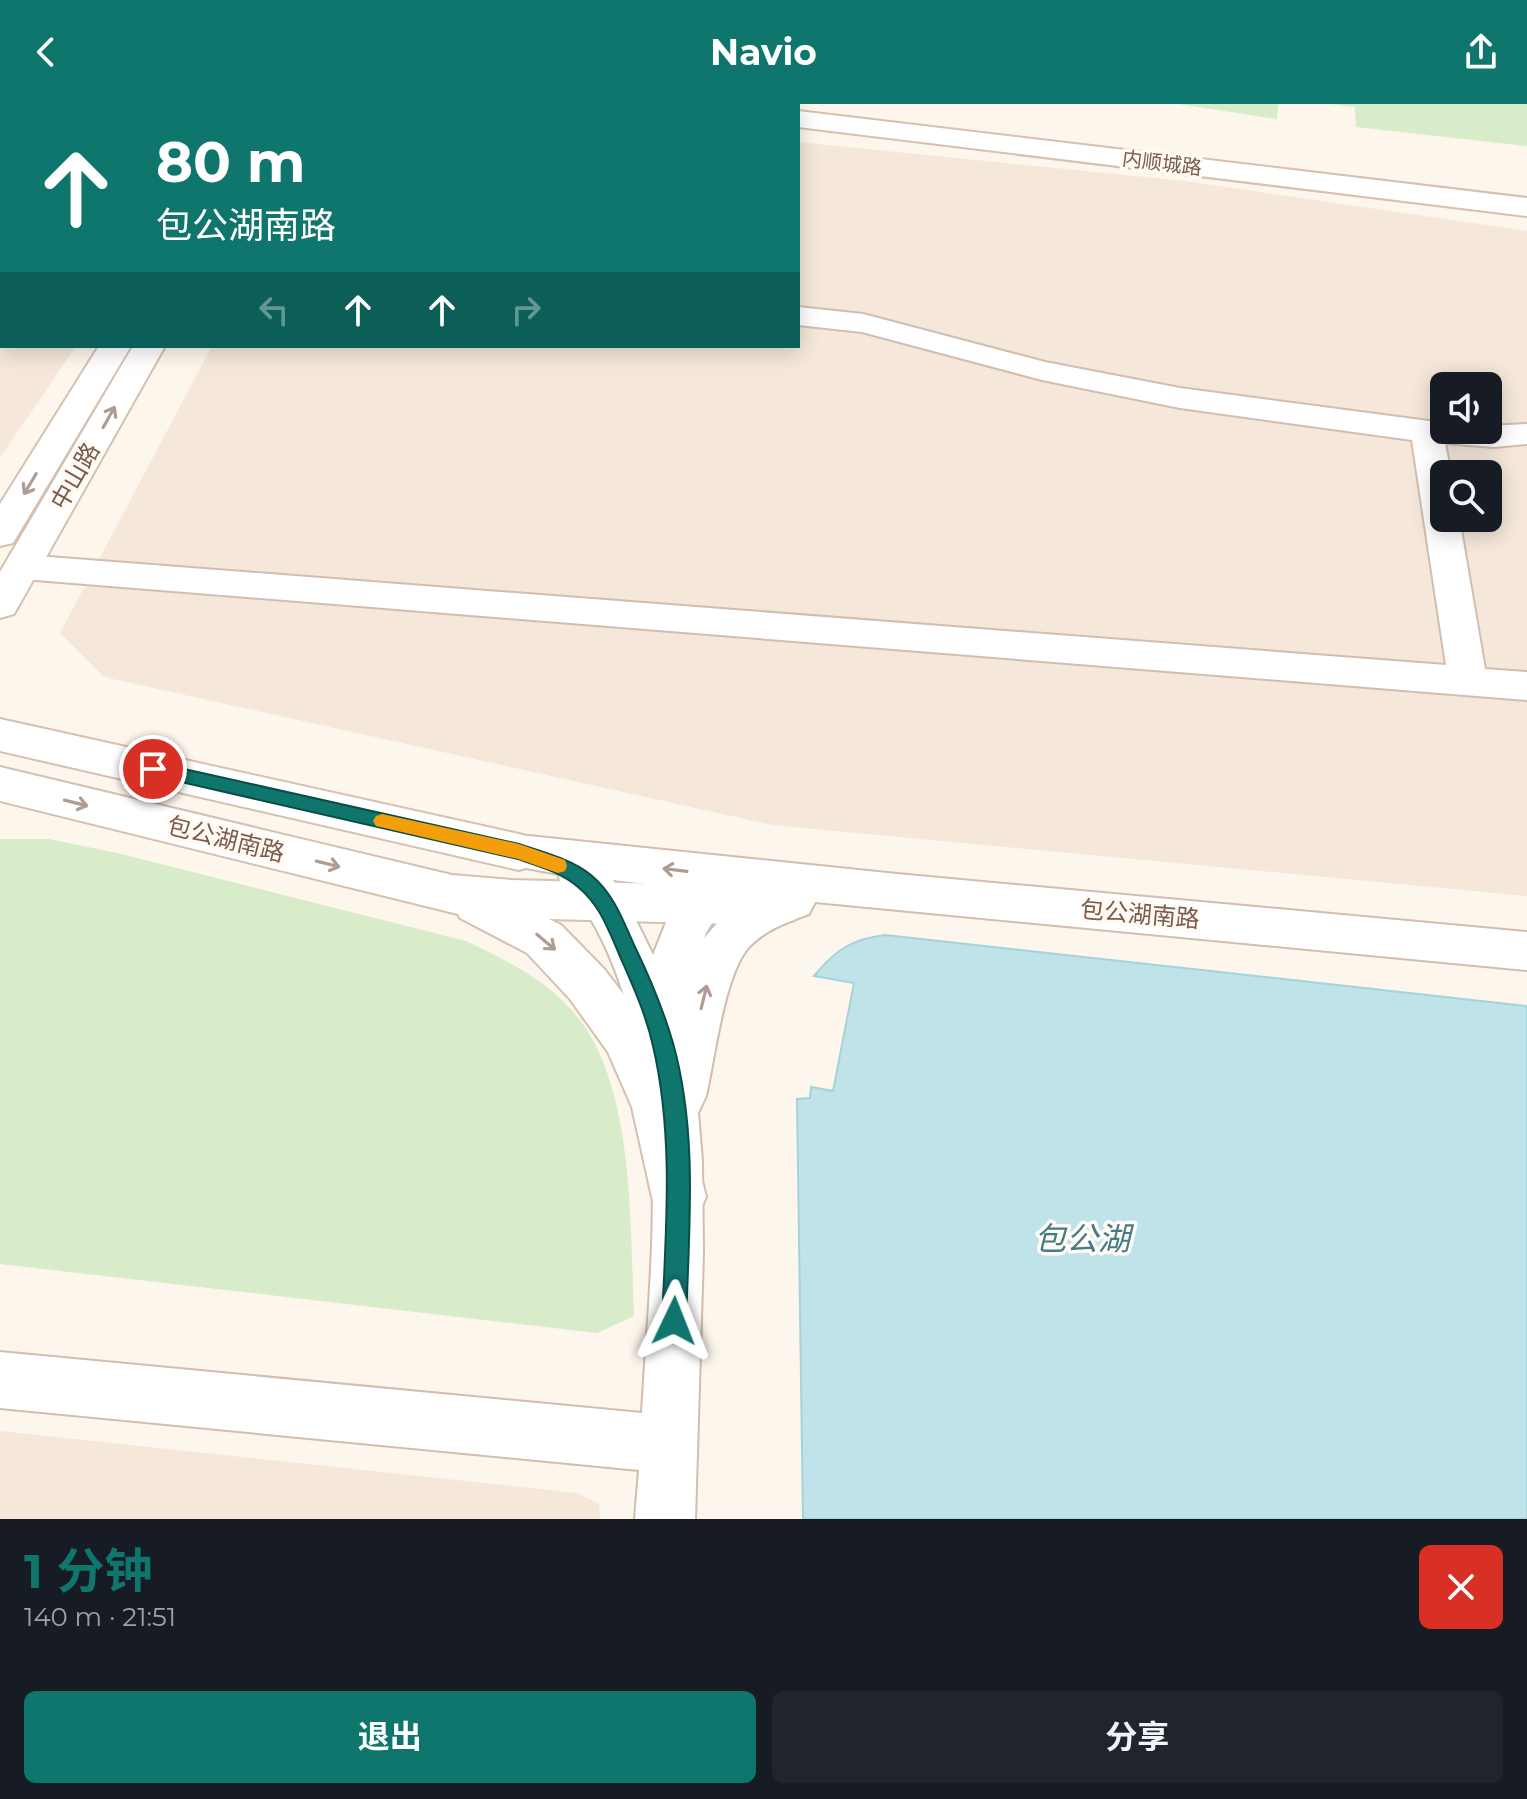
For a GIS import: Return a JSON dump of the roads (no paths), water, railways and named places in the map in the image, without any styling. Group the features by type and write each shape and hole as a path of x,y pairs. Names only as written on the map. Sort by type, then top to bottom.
{"street":[{"name":"内顺城路","path":"800,119 1527,207"},
{"path":"800,316 863,323 1042,371 1180,398 1427,432 1494,437 1527,434"},
{"name":"中山路","path":"0,534 114,348"},
{"name":"中山路","path":"0,605 148,348"},
{"path":"1427,432 1468,682"},
{"path":"23,567 1527,686"},
{"path":"0,735 519,852 765,893 744,924 720,949 711,969 687,1065 668,1118"},
{"name":"包公湖南路","path":"0,784 452,894 500,913 544,939 587,984 627,1038 668,1118"},
{"path":"519,852 562,867 584,880 605,902 637,969 664,1045"},
{"name":"包公湖南路","path":"452,894 700,904 765,893 800,898 873,888 1527,951"},
{"path":"665,1519 679,1197 668,1118 664,1045 675,956 681,937 700,904"},
{"path":"0,1380 670,1444"}],"water":[{"name":"包公湖","path":"885,935 1527,1006 1527,1519 803,1519 797,1099 810,1098 811,1087 833,1091 854,983 814,976 845,947 863,939"}]}
